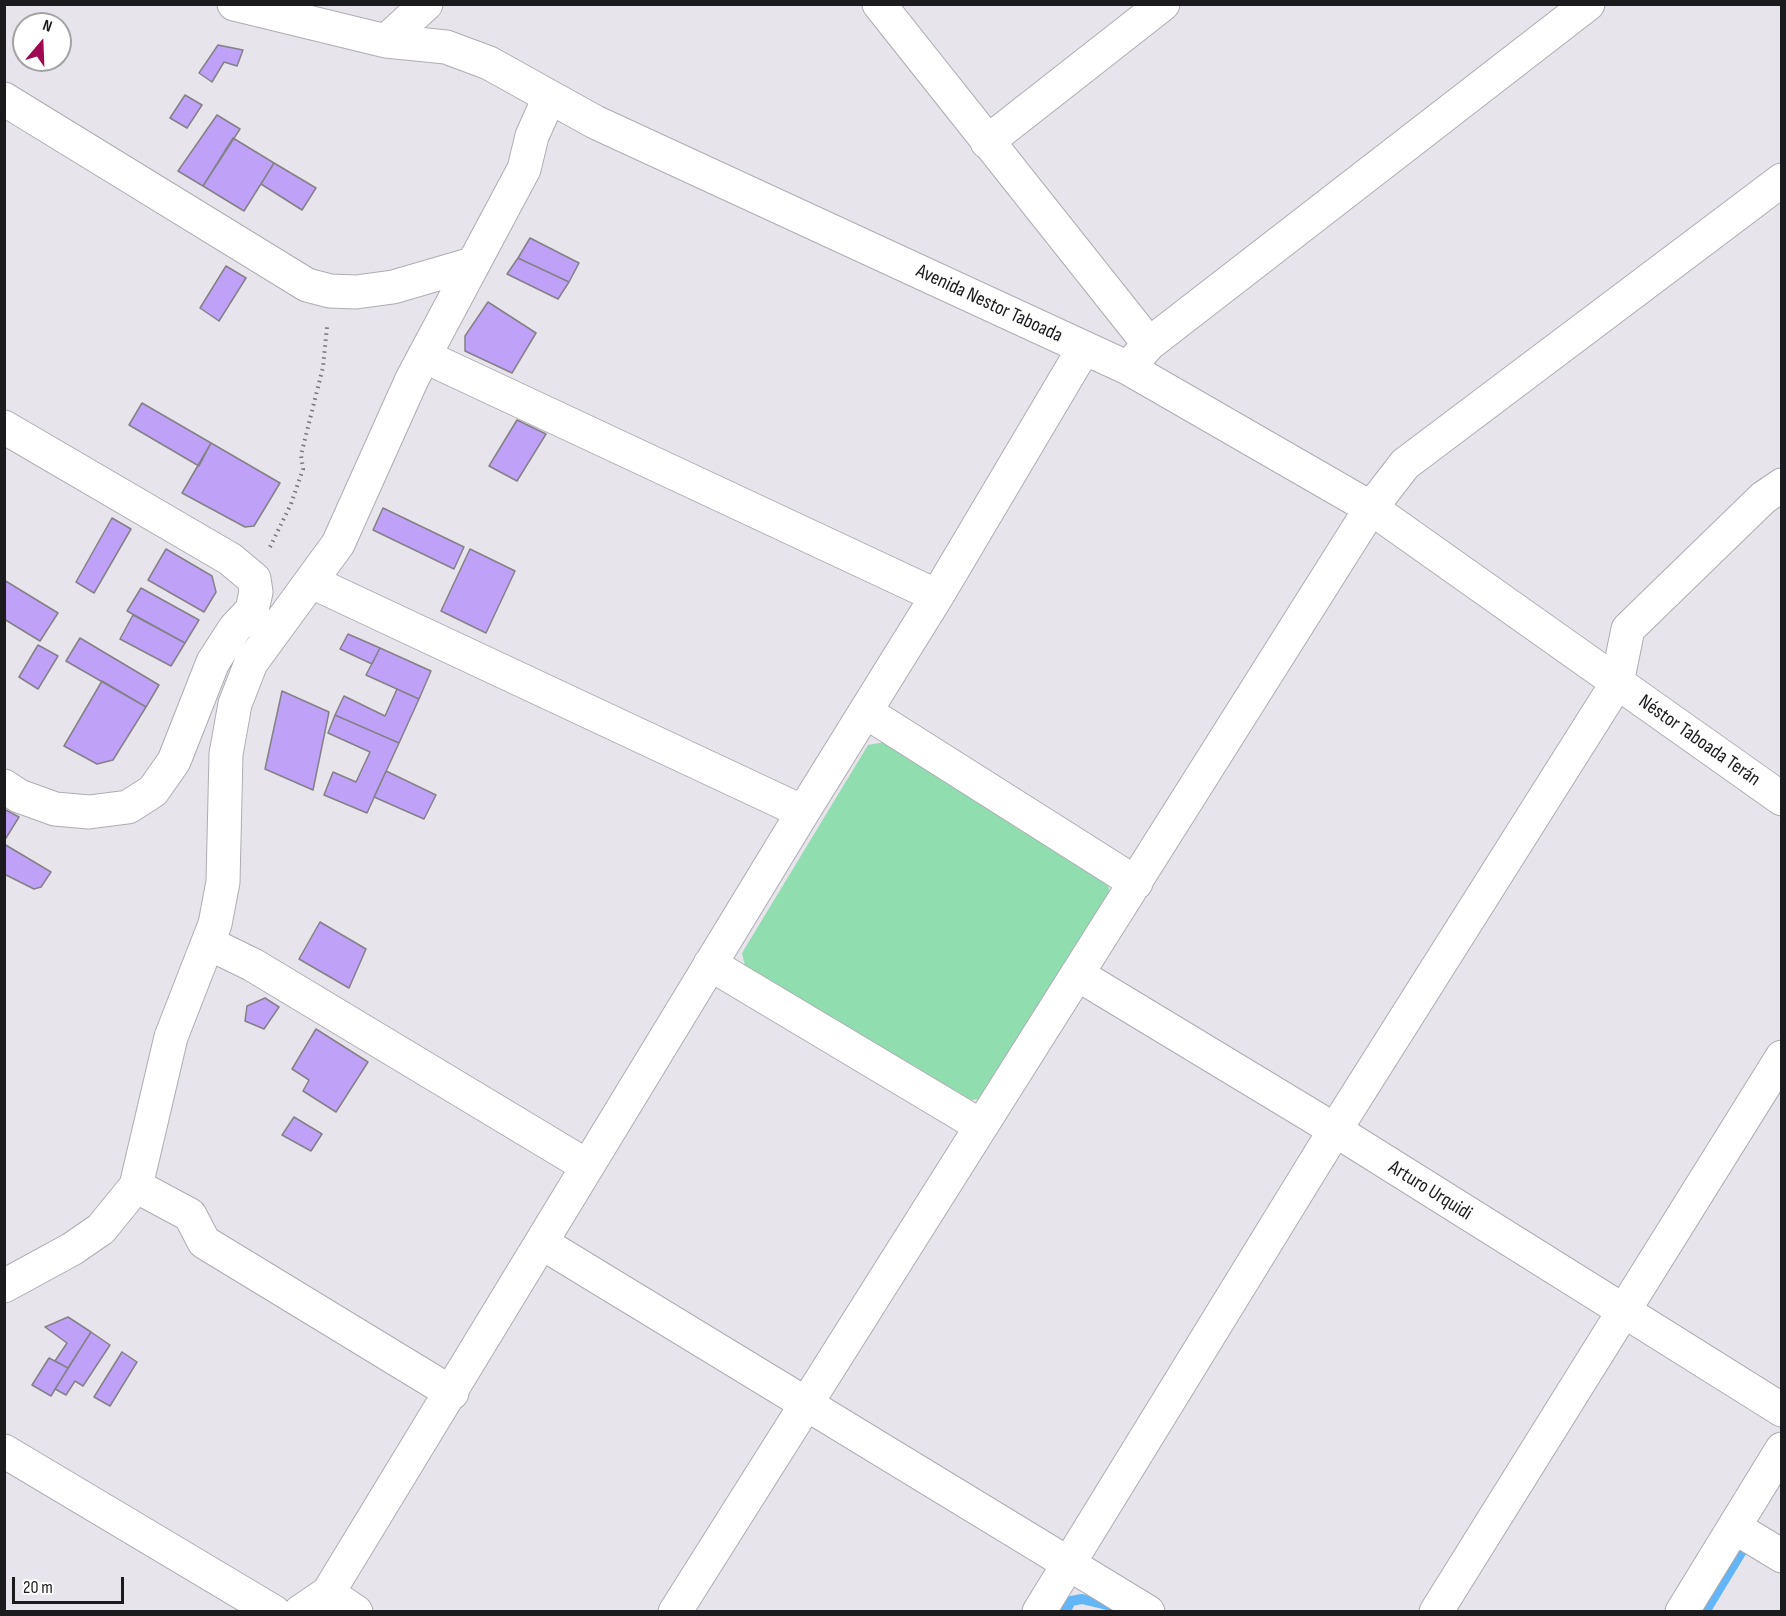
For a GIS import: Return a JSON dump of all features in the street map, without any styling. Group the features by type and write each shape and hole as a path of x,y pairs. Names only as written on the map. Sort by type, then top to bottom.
{"street":[{"name":"Avenida Nestor Taboada","path":"234,4 386,41 446,47 489,63 595,122 1128,368 1371,508"},
{"path":"386,41 426,4"},
{"path":"879,4 1149,344"},
{"path":"987,142 1163,4"},
{"path":"1128,368 1149,344 1588,4"},
{"path":"4,1286 52,1261 101,1229 136,1186 171,1037 216,924 223,882 226,754 235,704 251,663 338,544 363,491 381,442 472,264 524,169 532,136 549,98"},
{"path":"4,99 307,285 330,291 356,292 393,287 472,264"},
{"path":"675,1611 1136,884 1371,508 1404,464 1782,180"},
{"path":"300,1611 328,1593 452,1393 802,812 937,596 1084,348"},
{"path":"424,356 937,596"},
{"path":"4,427 236,564 254,579 256,600 252,610 235,628 213,662 174,761 153,791 128,807 89,812 55,808 19,796 4,786"},
{"path":"1039,1611 1335,1130 1617,683 1628,629 1763,498 1782,485"},
{"name":"Néstor Taboada Terán","path":"1371,508 1782,799"},
{"path":"312,582 802,812"},
{"path":"866,712 1136,884"},
{"path":"208,943 253,965 587,1166"},
{"path":"710,964 981,1126"},
{"name":"Arturo Urquidi","path":"1077,974 1335,1130 1782,1410"},
{"path":"1436,1611 1782,1057"},
{"path":"136,1186 190,1215 204,1242 452,1393"},
{"path":"542,1243 1148,1611"},
{"path":"1682,1611 1782,1449"},
{"path":"4,1451 274,1611"},
{"path":"1734,1527 1782,1556"},
{"path":"328,1593 356,1611"}],"path":[{"path":"236,564 252,561 268,551 297,489 303,469 301,455 323,367 327,327 325,303 330,291"}],"green space":[{"path":"884,742 1106,877 1110,893 982,1099 971,1100 745,966 742,953 868,745"}],"building":[{"path":"218,45 243,50 237,66 224,62 212,82 199,73"},
{"path":"185,95 202,105 187,128 170,118"},
{"path":"217,115 240,129 203,186 178,171"},
{"path":"233,138 274,163 244,211 203,186"},
{"path":"274,163 316,188 302,210 261,184"},
{"path":"530,238 579,263 569,282 518,258"},
{"path":"518,258 569,282 558,299 507,274"},
{"path":"226,266 246,278 219,321 200,308"},
{"path":"488,302 536,333 512,373 465,351 465,336"},
{"path":"142,403 211,443 199,466 129,425"},
{"path":"517,420 546,434 517,481 489,466"},
{"path":"211,443 280,483 254,526 245,527 182,493"},
{"path":"383,508 464,547 454,569 373,530"},
{"path":"112,518 131,529 94,593 76,582"},
{"path":"166,549 212,576 216,592 204,612 148,580"},
{"path":"470,549 515,571 486,633 441,611"},
{"path":"4,580 58,613 40,641 4,619"},
{"path":"141,588 199,620 185,643 127,611"},
{"path":"133,615 185,643 171,666 120,639"},
{"path":"348,634 380,648 372,664 340,649"},
{"path":"80,638 159,685 146,707 66,661"},
{"path":"38,645 58,656 38,689 19,677"},
{"path":"380,648 431,671 419,699 366,675"},
{"path":"102,681 146,707 113,760 97,764 64,746"},
{"path":"397,689 419,699 399,743 335,715 344,696 385,716"},
{"path":"282,691 329,712 313,790 265,769"},
{"path":"335,715 399,743 367,813 324,795 333,772 356,782 370,752 328,733"},
{"path":"386,771 436,795 424,819 374,797"},
{"path":"4,809 19,817 6,838 4,837"},
{"path":"4,844 51,872 41,887 34,889 4,874"},
{"path":"320,922 366,949 349,988 299,959"},
{"path":"265,998 279,1007 264,1029 245,1021 247,1006"},
{"path":"316,1029 368,1062 336,1112 303,1091 309,1080 292,1069"},
{"path":"294,1117 322,1134 311,1151 282,1135"},
{"path":"68,1317 91,1332 68,1368 55,1361 67,1343 45,1327"},
{"path":"91,1332 110,1345 83,1386 75,1381 66,1395 55,1389"},
{"path":"122,1352 137,1362 110,1406 94,1397"},
{"path":"49,1358 68,1368 51,1396 32,1385"}],"waterway":[{"path":"1705,1612 1742,1551 1752,1543"},
{"path":"1065,1612 1071,1601 1082,1599 1115,1607"}]}
